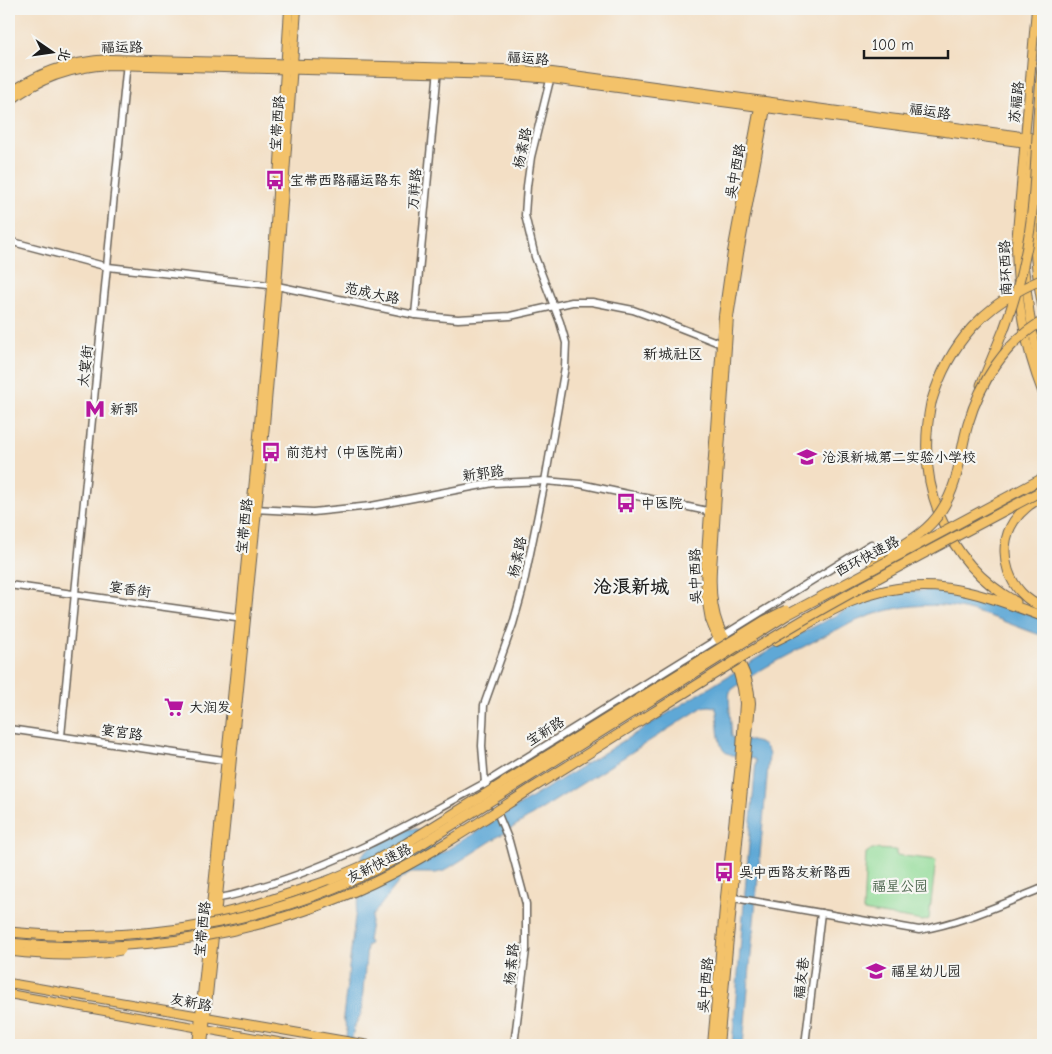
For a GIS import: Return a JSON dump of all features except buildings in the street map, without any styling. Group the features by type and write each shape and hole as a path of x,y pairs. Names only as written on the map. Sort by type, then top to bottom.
{"highway":[{"path":"858,576 920,534 940,512 955,485 968,423 980,385 1011,311 1024,262 1033,204 1039,93 1043,59"},
{"path":"1043,73 1043,176"},
{"path":"1042,613 1012,600 986,581 968,564 961,554 948,532 936,504 928,473 925,445 928,418 935,388 959,343 992,308 1013,294 1043,279"},
{"path":"968,423 980,391 1002,356 1019,338 1043,322"},
{"name":"西环快速路","path":"708,665 787,616 858,576 1043,478"},
{"name":"西环快速路","path":"716,674 748,653 863,586 1043,490"},
{"path":"1042,613 1014,584 1008,570 1005,552 1007,538 1013,522 1024,508 1043,496"},
{"path":"213,915 272,900 330,880 372,862 406,844 764,621 888,555"},
{"path":"748,653 848,603 868,595 901,588 931,586 959,589 1042,613"},
{"path":"733,641 787,616"},
{"name":"友新快速路","path":"9,932 59,936 120,936 157,933 222,922 315,895 375,870 417,847 708,665"},
{"name":"友新快速路","path":"9,943 86,947 158,943 214,934 267,922 343,896 390,875 422,857 716,674"},
{"path":"9,951 97,954 158,943"}],"main road":[{"name":"宝带西路","path":"289,9 289,66"},
{"name":"宝带西路","path":"203,1045 203,1017 255,509 274,286 289,66 296,9"},
{"name":"苏福路","path":"1035,141 1032,68 1036,9"},
{"name":"福运路","path":"9,102 13,93 37,76 88,60 438,70 512,76 551,76 1035,141"},
{"name":"吴中西路","path":"712,1045 743,761 746,685 738,666 710,620 705,591 713,512 723,345 731,262 763,104"},
{"path":"1035,141 1035,267 1043,309"},
{"path":"1035,141 1022,248 1030,316 1043,386"},
{"name":"南环西路","path":"1035,141 1016,244 1017,278 1022,321 1035,374 1043,394"},
{"path":"1043,290 1043,309"},
{"name":"吴中西路","path":"719,1045 729,897"},
{"name":"友新路","path":"9,983 369,1045"},
{"name":"友新路","path":"9,994 295,1045"},
{"name":"宝带西路","path":"197,1045 202,1029"}],"street":[{"name":"太宴街","path":"61,736 127,61"},
{"name":"万祥路","path":"415,314 438,70"},
{"name":"杨素路","path":"514,1045 526,950 526,904 509,841 485,783 482,746 484,705 520,599 545,482 565,367 566,344 560,322 535,257 525,215 532,157 551,76"},
{"name":"范成大路","path":"9,241 108,267 274,286 415,314 458,319 510,316 572,302 592,302 633,310 681,327 723,345"},
{"name":"新郭路","path":"255,509 313,512 371,506 493,482 545,482 580,484 713,512"},
{"name":"宝新路","path":"215,898 286,880 330,862 406,825 485,783 872,544"},
{"name":"宴香街","path":"9,585 244,618"},
{"name":"宴宫路","path":"9,729 228,760"},
{"path":"729,897 920,930 958,920 1043,888"},
{"name":"福友巷","path":"805,1045 821,913"}],"green space":[{"name":"福星公园","path":"872,849 896,850 896,855 936,860 929,919 923,921 863,911 866,853"}],"water":[{"path":"928,590 965,592 1043,619 1043,636 965,609 932,605 894,609 858,620 823,637 748,678 730,691 732,737 759,743 767,749 769,755 743,1045 732,1045 756,761 727,753 724,750 720,741 717,712 715,707 709,706 703,707 444,871 436,873 411,873 401,879 372,916 368,941 370,942 367,945 361,1014 354,1027 351,1045 345,1045 347,1028 343,1017 356,909 359,899 366,888 360,866 362,855 368,849 408,829 414,829 426,834 437,852 442,853 775,647 859,603 889,594"}],"place":[{"name":"宝带西路福运路东","path":"275,180"},
{"name":"新郭","path":"95,409"},
{"name":"前范村（中医院南）","path":"271,452"},
{"name":"沧浪新城第二实验小学校","path":"807,457"},
{"name":"中医院","path":"626,503"},
{"name":"大润发","path":"174,707"},
{"name":"吴中西路友新路西","path":"724,872"},
{"name":"福星幼儿园","path":"876,971"}],"district":[{"name":"新城社区","path":"673,354"},
{"name":"沧浪新城","path":"631,586"}]}
